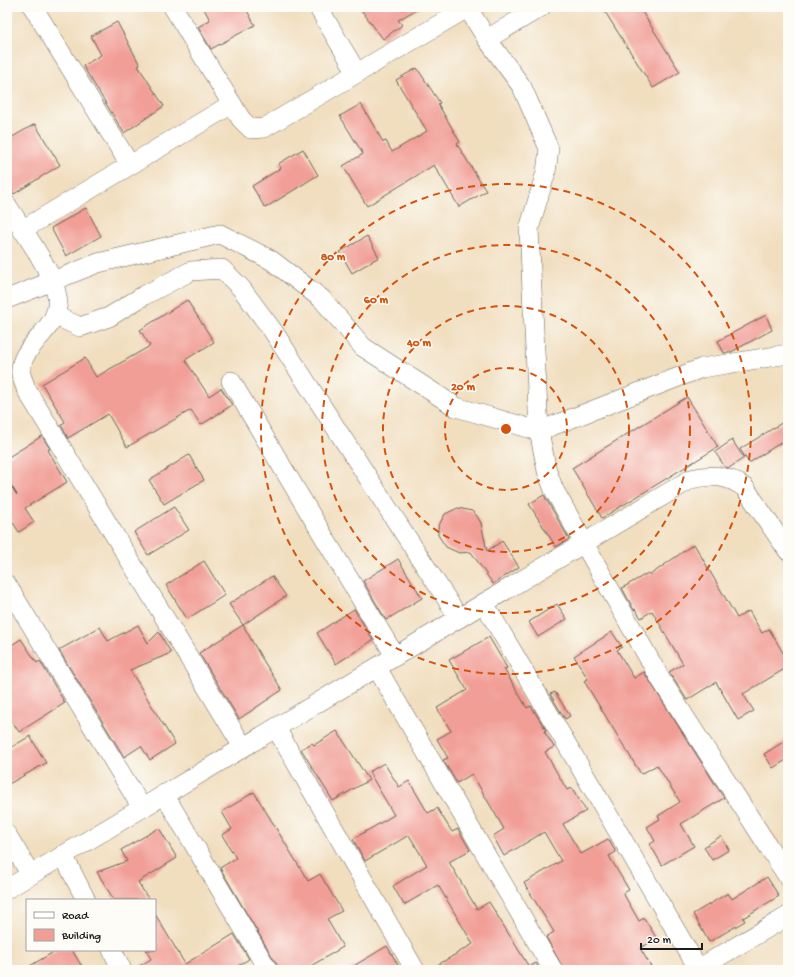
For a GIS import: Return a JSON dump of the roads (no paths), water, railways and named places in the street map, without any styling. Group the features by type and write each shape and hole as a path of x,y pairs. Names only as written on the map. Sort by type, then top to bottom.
{"street":[{"path":"33,7 130,165"},
{"path":"173,7 241,119 251,130 264,128 467,7 487,39 522,87 549,149 546,172 529,230 539,431 547,471 554,490 661,680 788,878"},
{"path":"318,7 357,73"},
{"path":"487,39 541,7"},
{"path":"22,230 232,104"},
{"path":"7,205 53,281 58,298 56,316 26,354 21,374 26,389 243,748"},
{"path":"7,299 98,263 220,234 271,260 322,299 363,347 456,407 539,431 702,368 788,354"},
{"path":"56,316 80,327 109,317 143,296 191,271 222,269 241,288 273,331 459,618"},
{"path":"231,381 395,656"},
{"path":"7,889 691,479 707,475 720,476 735,480 745,488 788,551"},
{"path":"7,585 142,808"},
{"path":"484,603 698,970 788,916"},
{"path":"377,668 553,970"},
{"path":"276,728 415,970"},
{"path":"164,794 268,970"},
{"path":"7,835 31,874"},
{"path":"63,855 85,899"},
{"path":"112,951 122,970"}]}
